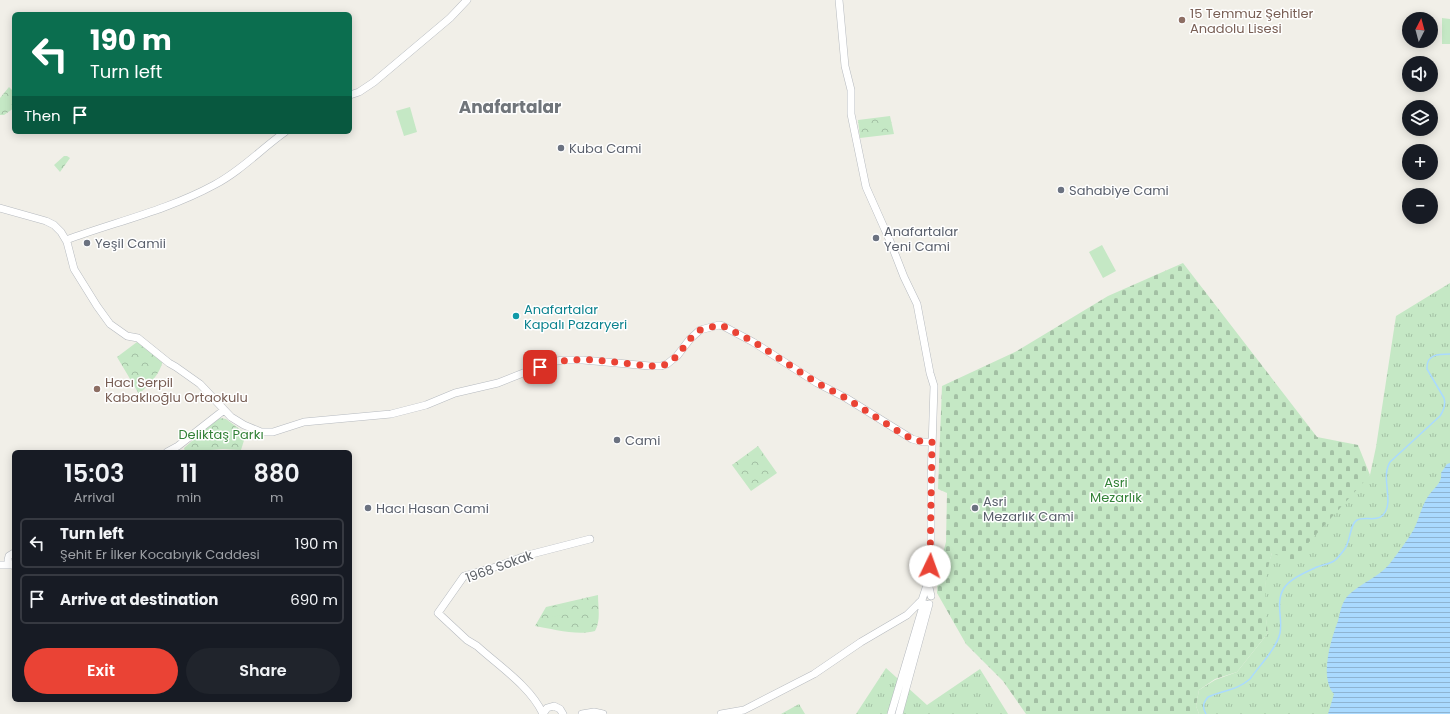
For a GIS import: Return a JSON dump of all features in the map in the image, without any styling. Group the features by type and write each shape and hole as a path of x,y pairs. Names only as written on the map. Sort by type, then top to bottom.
{"main road":[{"path":"352,94 359,92 374,82 450,18 467,0"},
{"path":"838,0 845,66 851,90 852,114 866,187 917,304 930,373 934,386 931,479 931,557 925,601 900,714"},
{"path":"66,240 101,227 131,219 204,190 240,168 283,134"},
{"path":"0,208 50,223 58,229 66,240 74,268 97,306 110,324 127,336 138,338 169,363 197,382 238,422 261,432 273,432 304,422 391,414 426,405 455,393 498,383 551,362 583,360 661,366 667,364 677,356 690,339 700,330 719,325 754,342 817,383 846,398 906,436 923,442 932,442"},
{"path":"171,450 178,446 224,410"},
{"name":"1968 Sokak","path":"537,702 516,680 438,613 464,576 499,566 528,555 590,539"},
{"path":"0,561 12,555"},
{"path":"12,556 8,562 12,565"},
{"path":"0,565 12,565"},
{"path":"721,714 744,710 814,674 861,642 907,615 925,601"},
{"path":"891,714 925,601"},
{"path":"537,702 543,714 547,708 551,706"},
{"path":"537,702 560,709 563,714"},
{"path":"582,714 594,712 603,714"}],"green space":[{"path":"1442,18 1450,19 1450,44 1442,44"},
{"path":"9,87 12,90 12,109 4,115 0,115 0,98"},
{"path":"410,107 417,132 404,136 396,111"},
{"path":"890,116 894,134 860,138 858,120"},
{"path":"64,156 70,158 60,172 54,165"},
{"path":"1102,245 1116,271 1103,278 1089,252"},
{"name":"Asri Mezarlık","path":"1183,263 1317,437 1358,445 1370,475 1292,561 1272,553 1267,574 1265,593 1268,633 1237,672 1215,679 1199,690 1196,706 1199,714 1026,714 1003,681 966,644 937,593 938,572 946,542 947,493 938,489 942,386 1015,352 1108,296"},
{"path":"1450,283 1450,714 1199,714 1196,706 1199,690 1215,680 1237,672 1268,633 1264,605 1266,571 1272,553 1370,475 1376,447 1396,316"},
{"path":"137,342 163,361 154,379 139,394 117,357"},
{"name":"Deliktaş Parkı","path":"217,419 226,419 246,434 241,450 184,450 184,448"},
{"path":"758,446 777,473 751,491 732,465"},
{"path":"598,595 599,618 595,631 581,633 535,626 546,607"},
{"path":"565,605 567,614 550,617 548,608"},
{"path":"886,668 927,705 980,669 1008,714 856,714"},
{"path":"799,704 805,714 781,714"}],"water":[{"path":"1450,463 1450,714 1328,714 1334,694 1327,678 1328,658 1332,638 1343,603 1351,593 1381,572 1391,562 1414,529 1425,502 1439,483 1441,473 1447,464"}],"waterway":[{"path":"1206,714 1204,705 1208,697 1245,683 1250,679 1272,651 1278,639 1281,628 1281,593 1287,584 1304,573 1337,559 1348,543 1354,522 1360,519 1374,519 1383,515 1388,503 1386,475 1390,462 1443,412 1445,403 1444,398 1427,369 1427,364 1434,356 1450,354"}],"place":[{"name":"15 Temmuz Şehitler Anadolu Lisesi","path":"1182,20"},
{"name":"Kuba Cami","path":"561,148"},
{"name":"Sahabiye Cami","path":"1061,190"},
{"name":"Anafartalar Yeni Cami","path":"876,238"},
{"name":"Yeşil Camii","path":"87,243"},
{"name":"Anafartalar Kapalı Pazaryeri","path":"516,316"},
{"name":"Hacı Serpil Kabaklıoğlu Ortaokulu","path":"97,389"},
{"name":"Cami","path":"617,440"},
{"name":"Hacı Hasan Cami","path":"368,508"},
{"name":"Asri Mezarlık Cami","path":"975,508"}],"district":[{"name":"Anafartalar","path":"510,107"}],"route":[{"path":"540,367 551,362 567,360 661,366 667,364 677,356 690,339 700,330 719,325 723,326 754,342 817,383 846,398 901,433 912,439 923,442 932,442 930,566"}]}
